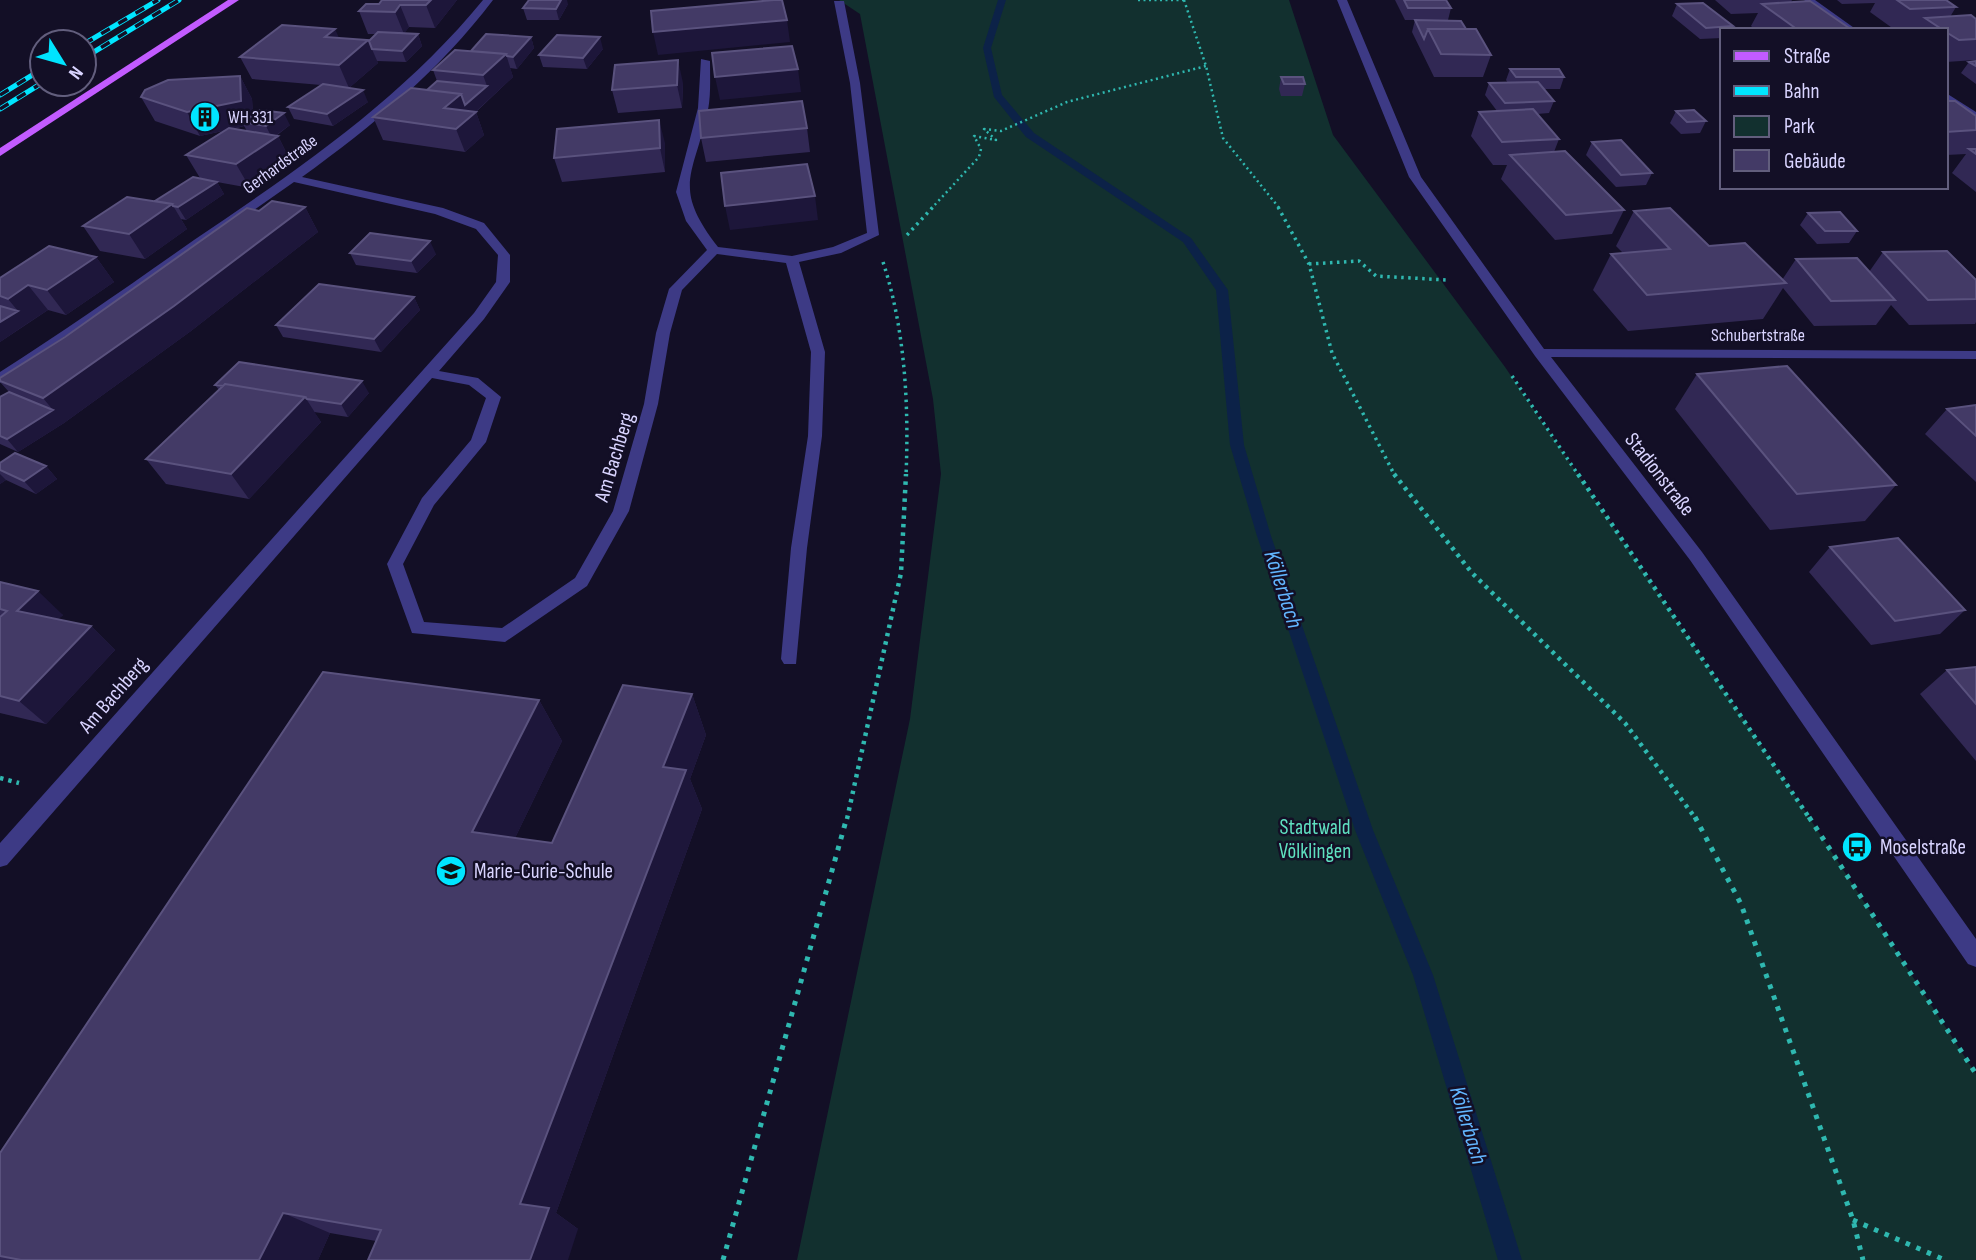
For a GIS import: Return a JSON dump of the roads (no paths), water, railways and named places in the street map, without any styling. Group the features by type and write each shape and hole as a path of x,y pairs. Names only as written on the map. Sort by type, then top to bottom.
{"main road":[{"path":"0,153 234,0"}],"street":[{"name":"Gerhardstraße","path":"0,378 292,178 401,95 462,36 488,0"},
{"name":"Stadionstraße","path":"1342,0 1415,177 1540,353 1696,556 1976,957"},
{"path":"1810,0 1849,28"},
{"path":"705,61 703,108 690,151 682,192 692,221 714,250 792,260 837,250 873,235 855,83 839,1"},
{"path":"1948,97 1976,117"},
{"name":"Am Bachberg","path":"0,858 479,316 503,282 504,255 480,226 439,211 292,178"},
{"name":"Am Bachberg","path":"426,373 473,381 494,397 478,442 428,502 395,564 418,628 505,635 581,582 621,511 651,404 663,333 676,289 714,250"},
{"path":"789,659 799,548 815,436 818,352 792,260"},
{"name":"Schubertstraße","path":"1540,353 1976,355"},
{"path":"1958,355 1976,371"}],"waterway":[{"name":"Köllerbach","path":"1002,0 987,48 997,95 1030,135 1187,240 1222,290 1237,445 1264,536 1364,830 1423,975 1510,1260"}],"railway":[{"path":"98,36 158,0"},
{"path":"98,49 179,0"},
{"path":"0,95 28,78"},
{"path":"0,109 28,92"}],"place":[{"name":"WH 331","path":"205,117"},
{"name":"Moselstraße","path":"1857,847"},
{"name":"Marie-Curie-Schule","path":"451,871"}],"park label":[{"name":"Stadtwald Völklingen","path":"1315,839"}]}
